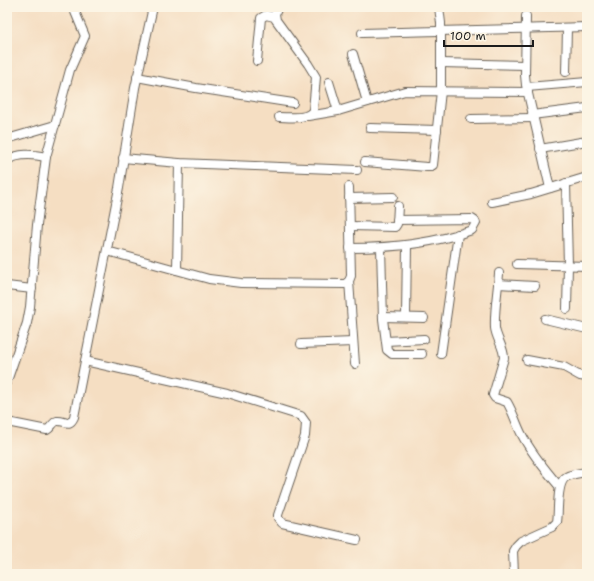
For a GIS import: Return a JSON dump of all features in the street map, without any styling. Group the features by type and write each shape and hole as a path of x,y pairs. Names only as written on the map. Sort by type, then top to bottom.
{"street":[{"path":"7,381 28,323 37,225 46,157 70,70 85,36 73,7"},
{"path":"7,422 45,430 49,429 56,421 69,423 74,417 152,10 161,7"},
{"path":"274,17 278,7"},
{"path":"365,162 430,167 433,165 441,91 441,32 439,7"},
{"path":"257,61 260,20 264,15 274,17 316,77 313,110 308,116"},
{"path":"526,16 525,64 527,90 550,188"},
{"path":"362,33 526,30 587,27"},
{"path":"566,72 567,28"},
{"path":"353,54 368,102"},
{"path":"441,63 525,64"},
{"path":"138,77 196,88 293,103"},
{"path":"330,82 338,111"},
{"path":"279,117 308,116 338,111 405,92 527,90 587,82"},
{"path":"471,119 533,116 586,108"},
{"path":"7,139 55,125"},
{"path":"370,128 437,130"},
{"path":"540,149 587,141"},
{"path":"7,160 12,157 22,155 46,157"},
{"path":"124,158 179,163 357,170"},
{"path":"177,270 179,163"},
{"path":"492,202 566,184 587,177"},
{"path":"566,184 568,265 567,309"},
{"path":"349,187 349,281 355,364"},
{"path":"349,198 393,197"},
{"path":"350,226 393,228 397,226 398,206"},
{"path":"350,248 408,246 473,229 476,223 472,219 398,220"},
{"path":"441,354 458,234"},
{"path":"406,317 408,246"},
{"path":"381,248 383,317 387,350 390,353 422,354"},
{"path":"106,251 209,279 241,283 345,284 349,281"},
{"path":"517,264 587,266"},
{"path":"499,273 495,326 504,353 504,358 493,394 495,398 507,402 529,447 560,486"},
{"path":"498,284 535,286"},
{"path":"7,286 32,290"},
{"path":"383,317 424,318"},
{"path":"545,318 587,329"},
{"path":"386,341 424,340"},
{"path":"301,344 354,342"},
{"path":"527,360 564,367 580,376 587,377"},
{"path":"85,361 227,393 302,416 306,423 305,436 278,518 282,523 289,525 357,540"},
{"path":"514,574 513,551 516,546 521,541 552,527 557,522 560,486 563,479 567,476 587,472"}]}
